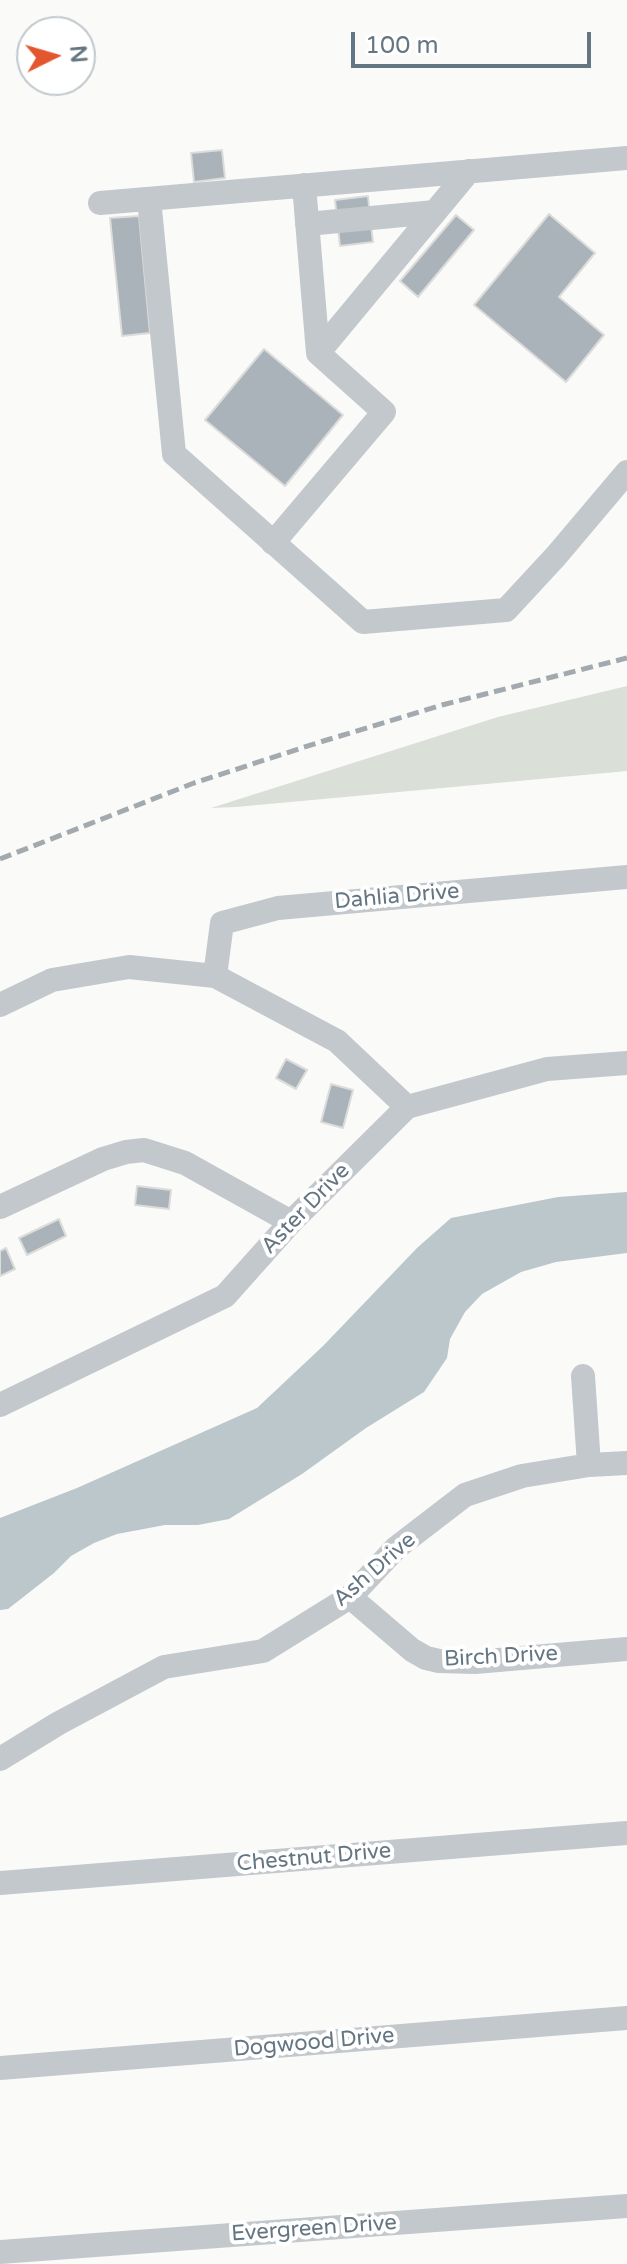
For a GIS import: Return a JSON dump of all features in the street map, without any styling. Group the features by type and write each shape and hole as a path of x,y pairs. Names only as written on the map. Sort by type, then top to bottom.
{"street":[{"path":"100,203 627,158"},
{"path":"318,353 469,171"},
{"path":"273,543 384,412 318,353 304,185"},
{"path":"149,199 174,454 363,622 506,610 627,472"},
{"path":"307,224 435,212"},
{"name":"Dahlia Drive","path":"215,976 222,923 278,908 627,877"},
{"path":"0,1005 52,980 129,967 215,976 337,1041 407,1107"},
{"name":"Aster Drive","path":"0,1405 225,1296 291,1222 407,1107 547,1069 627,1063"},
{"path":"0,1207 103,1159 144,1150 185,1163 291,1222"},
{"path":"583,1376 589,1465"},
{"name":"Ash Drive","path":"0,1759 59,1723 164,1667 263,1651 350,1597 396,1548 465,1495 522,1476 589,1465 627,1463"},
{"name":"Birch Drive","path":"350,1597 412,1650 439,1661 475,1662 627,1649"},
{"name":"Chestnut Drive","path":"0,1883 627,1833"},
{"name":"Dogwood Drive","path":"0,2068 627,2018"},
{"name":"Evergreen Drive","path":"0,2252 627,2206"}],"shaded area":[{"path":"627,686 627,771 211,808 498,717"},
{"path":"627,1192 627,1253 556,1262 521,1272 482,1294 465,1312 450,1339 447,1358 424,1392 366,1428 302,1474 229,1519 198,1525 165,1525 117,1534 94,1543 71,1556 8,1609 0,1610 0,1518 77,1488 257,1408 451,1218 558,1197"}],"building":[{"path":"222,150 225,178 194,182 191,153"},
{"path":"368,196 373,242 340,246 335,200"},
{"path":"549,214 595,253 559,297 604,335 566,382 474,305"},
{"path":"456,215 474,230 418,297 400,281"},
{"path":"139,216 150,333 122,336 110,218"},
{"path":"264,349 343,415 285,486 205,420"},
{"path":"286,1059 307,1070 296,1089 276,1078"},
{"path":"331,1084 353,1090 343,1128 321,1122"},
{"path":"137,1186 171,1190 169,1209 135,1205"},
{"path":"59,1219 66,1236 27,1255 19,1238"},
{"path":"6,1248 15,1269 0,1276 0,1251"}],"railway":[{"path":"0,859 194,783 317,743 442,705 627,658"}]}
